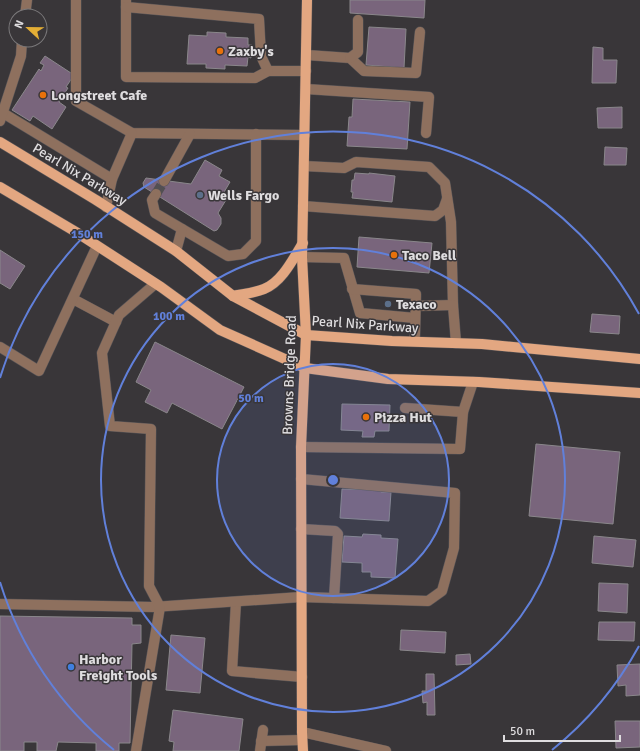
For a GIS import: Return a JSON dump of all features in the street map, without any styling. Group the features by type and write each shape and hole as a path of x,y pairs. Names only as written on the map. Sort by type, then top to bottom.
{"main road":[{"name":"Browns Bridge Road","path":"303,751 301,447 306,335 302,257 307,0"},
{"name":"Pearl Nix Parkway","path":"0,142 176,251 233,296 306,335 414,342 482,344 640,359"},
{"path":"0,187 97,246 155,284 220,330 305,368 388,379 473,382 640,393"},
{"path":"233,296 265,288 276,281 303,243"}],"street":[{"path":"76,0 76,101 132,133 305,135"},
{"path":"268,71 261,56 259,19 126,3 126,77 255,78 268,71 306,71"},
{"path":"306,56 350,58 358,52 358,20"},
{"path":"350,58 364,71 416,73 420,32"},
{"path":"22,48 21,56 1,117 112,178"},
{"path":"306,90 429,97 426,133"},
{"path":"106,207 112,178 132,133"},
{"path":"164,181 190,134"},
{"path":"156,194 152,200 155,213 228,256 243,254 256,241 256,134"},
{"path":"304,166 344,168 356,162 430,167 445,183 451,222 453,305 456,343"},
{"path":"303,206 435,216 443,210 447,197"},
{"path":"176,251 182,229"},
{"path":"0,346 39,371 97,246"},
{"path":"302,257 344,258 360,313 415,318"},
{"path":"136,751 160,607 150,586 151,429 110,426 102,353 119,315 155,284"},
{"path":"352,289 416,294 414,342"},
{"path":"73,299 116,322"},
{"path":"415,306 453,305"},
{"path":"301,447 460,449 463,412 473,382"},
{"path":"405,408 463,412"},
{"path":"0,604 160,607 301,597 428,601 442,590 454,548 455,493 301,479"},
{"path":"301,529 335,532 338,534 334,598"},
{"path":"236,602 232,671 302,677"},
{"path":"262,730 261,746 302,736 386,751"}],"building":[{"path":"350,0 425,0 424,18 350,13"},
{"path":"369,27 406,29 404,68 366,65"},
{"name":"Zaxby's","path":"207,32 226,33 226,37 248,38 248,45 252,45 251,58 248,57 247,66 225,65 225,69 206,68 206,64 187,64 189,35 207,36"},
{"path":"593,47 603,48 603,60 617,60 616,83 592,83"},
{"name":"Longstreet Cafe","path":"45,56 74,75 59,102 66,107 52,129 33,116 30,121 12,110 39,69 41,71 44,65 40,63"},
{"path":"353,99 410,102 407,149 347,146 349,117 352,117"},
{"path":"622,107 622,128 598,128 597,108"},
{"path":"605,147 627,148 626,165 604,165"},
{"path":"205,160 222,170 219,176 230,182 220,199 226,200 218,213 221,218 221,224 217,230 214,231 144,187 143,183 146,178 191,184"},
{"path":"355,173 395,176 392,202 352,198 352,180 354,180"},
{"name":"Taco Bell","path":"359,237 432,243 429,273 357,267"},
{"path":"0,250 25,266 10,289 0,283"},
{"path":"592,314 620,316 619,334 590,332"},
{"path":"155,342 244,387 222,429 172,403 167,413 145,402 151,390 136,382"},
{"name":"Pizza Hut","path":"342,404 390,405 389,431 375,431 374,437 362,437 363,431 341,430"},
{"path":"536,444 620,452 613,524 529,516"},
{"path":"342,489 381,490 381,492 391,492 389,521 340,518"},
{"path":"363,534 381,535 381,538 398,539 395,578 371,577 371,572 362,572 362,563 342,562 344,536 362,537"},
{"path":"594,536 636,540 633,567 592,563"},
{"path":"599,583 628,584 627,613 598,611"},
{"path":"0,616 132,618 132,625 141,625 141,643 132,644 130,743 119,743 119,751 96,751 96,743 58,742 56,751 37,751 37,742 24,742 24,751 0,751"},
{"path":"599,622 635,622 634,641 598,640"},
{"path":"401,630 446,632 445,653 400,650"},
{"path":"171,635 205,638 200,693 166,690"},
{"path":"470,654 471,664 456,665 456,655"},
{"path":"640,664 640,695 626,696 626,685 618,686 617,665"},
{"path":"426,674 434,674 435,715 427,715 427,702 423,703 422,691 426,691"},
{"path":"173,710 243,719 239,751 173,751 174,742 169,741"},
{"path":"615,721 640,721 640,747 616,748"}],"tunnel":[{"path":"156,194 164,181"}],"place":[{"name":"Zaxby's","path":"220,51"},
{"name":"Longstreet Cafe","path":"43,95"},
{"name":"Wells Fargo","path":"200,195"},
{"name":"Taco Bell","path":"394,255"},
{"name":"Texaco","path":"388,304"},
{"name":"Pizza Hut","path":"366,417"},
{"name":"Harbor Freight Tools","path":"71,667"}]}
